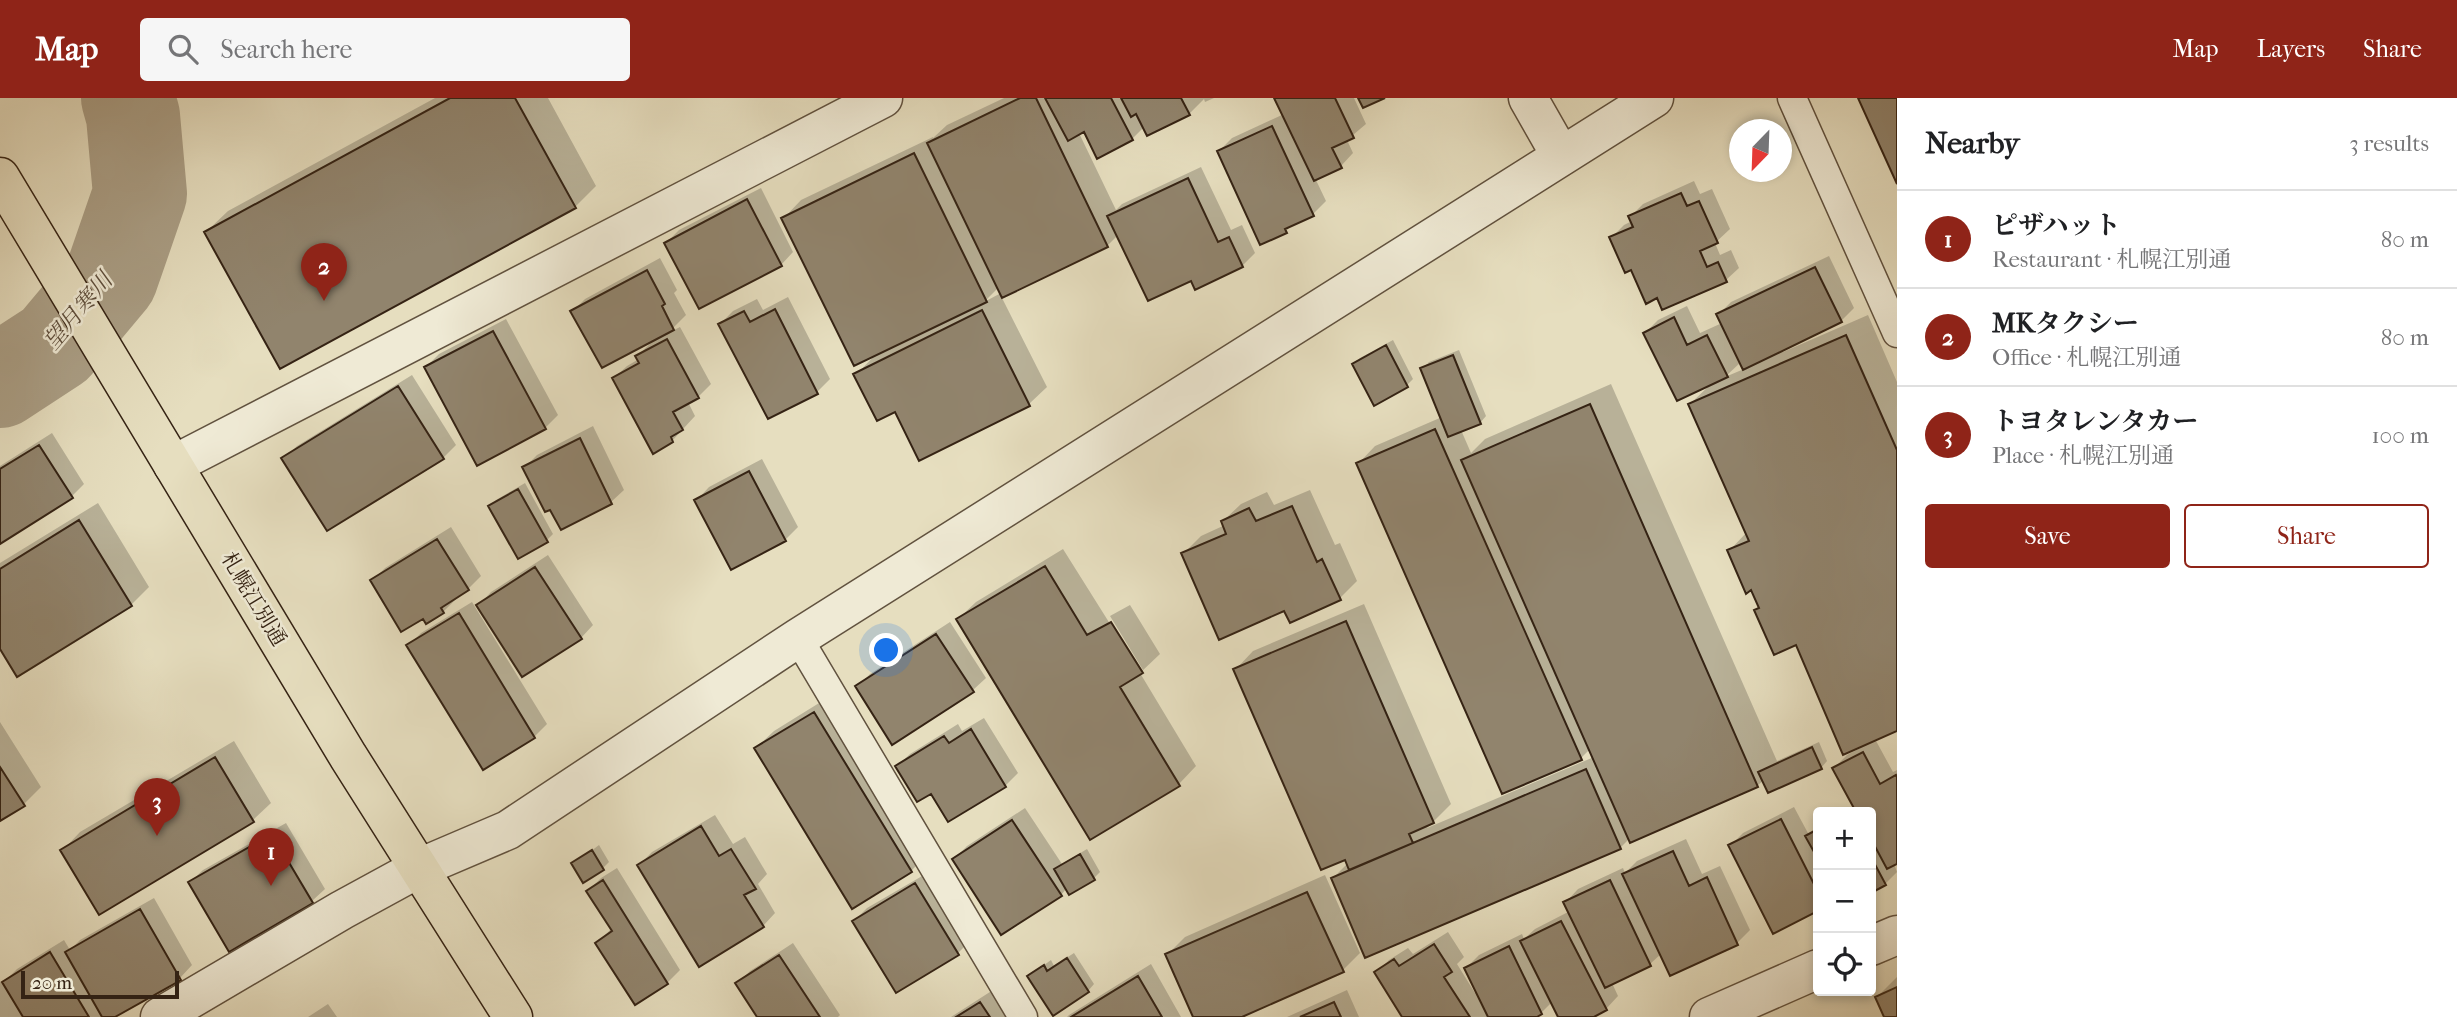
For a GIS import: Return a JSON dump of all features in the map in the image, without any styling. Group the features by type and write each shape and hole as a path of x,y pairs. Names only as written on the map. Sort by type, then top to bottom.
{"highway":[{"name":"札幌江別通","path":"0,177 419,868 513,1017"}],"street":[{"path":"173,465 883,98"},
{"path":"1528,98 1561,156"},
{"path":"160,1017 419,868 508,830 798,638 1654,98"},
{"path":"1876,944 1897,935"},
{"path":"1709,1017 1813,971"}],"lane":[{"path":"1792,98 1897,333"},
{"path":"798,638 1023,1017"}],"building":[{"path":"450,98 515,98 576,208 280,369 204,232"},
{"path":"1020,98 1036,98 1108,247 1002,298 927,143"},
{"path":"1045,98 1111,98 1133,140 1097,159 1084,132 1068,141"},
{"path":"1121,98 1181,98 1190,115 1147,136 1136,114 1131,117"},
{"path":"1274,98 1335,98 1354,138 1332,148 1342,168 1314,181"},
{"path":"1358,98 1385,98 1363,108"},
{"path":"1858,98 1897,98 1897,184"},
{"path":"1272,126 1314,216 1285,229 1287,233 1260,245 1217,151"},
{"path":"914,153 987,302 854,366 781,218"},
{"path":"1188,178 1218,242 1229,237 1243,267 1195,290 1191,281 1148,301 1107,216"},
{"path":"1681,193 1687,206 1699,201 1718,243 1700,251 1707,267 1718,262 1727,282 1662,310 1657,298 1646,304 1631,270 1625,273 1609,237 1633,227 1628,216"},
{"path":"747,199 782,266 699,309 664,243"},
{"path":"1815,267 1842,322 1743,370 1716,314"},
{"path":"647,270 665,304 662,306 674,330 602,368 570,311"},
{"path":"775,309 818,394 768,419 718,324 744,311 750,322"},
{"path":"982,310 1030,406 919,461 895,412 877,421 853,374"},
{"path":"1674,317 1687,345 1707,335 1728,377 1677,401 1643,333"},
{"path":"493,331 546,429 477,466 424,367"},
{"path":"1846,335 1897,450 1897,731 1843,755 1796,645 1774,655 1754,610 1759,608 1751,590 1746,594 1727,550 1749,541 1688,404"},
{"path":"667,339 699,398 673,412 683,430 671,437 673,442 653,454 612,378 639,363 635,356"},
{"path":"1386,345 1408,387 1374,406 1352,364"},
{"path":"1453,355 1481,424 1448,437 1420,368"},
{"path":"398,386 444,459 327,531 281,458"},
{"path":"1590,404 1758,787 1630,843 1461,460"},
{"path":"1435,429 1582,760 1502,794 1356,463"},
{"path":"580,438 612,504 561,530 550,510 545,512 522,467"},
{"path":"39,445 73,498 0,544 0,469"},
{"path":"749,471 786,541 731,570 694,500"},
{"path":"518,489 548,542 518,559 488,506"},
{"path":"1292,506 1317,562 1322,559 1341,600 1290,623 1284,611 1219,640 1181,553 1226,534 1221,521 1249,508 1256,521"},
{"path":"79,520 132,606 17,677 0,649 0,569"},
{"path":"437,539 469,590 441,608 444,613 426,624 423,619 401,632 370,580"},
{"path":"1045,566 1087,635 1111,622 1143,673 1120,687 1180,786 1090,840 956,619"},
{"path":"535,567 582,639 522,677 476,605"},
{"path":"459,613 535,738 483,770 406,645"},
{"path":"1346,621 1434,823 1409,834 1413,843 1349,870 1345,860 1321,870 1233,669"},
{"path":"936,634 974,692 892,745 855,686"},
{"path":"814,712 912,872 852,909 754,748"},
{"path":"971,729 1006,787 948,822 931,794 917,802 895,766 944,736 949,743"},
{"path":"1812,747 1822,769 1768,793 1758,772"},
{"path":"1863,752 1880,784 1896,775 1897,864 1887,869 1876,848 1876,807 1853,807 1832,768"},
{"path":"215,757 254,822 99,915 60,850"},
{"path":"0,767 25,806 0,821"},
{"path":"1586,769 1621,849 1365,958 1331,878"},
{"path":"1781,819 1813,882 1813,914 1773,934 1728,845"},
{"path":"1012,820 1062,896 1001,935 952,859"},
{"path":"701,826 719,856 731,849 756,889 744,895 764,927 699,967 637,865"},
{"path":"1813,832 1813,850 1805,836"},
{"path":"272,834 313,903 229,952 188,882"},
{"path":"592,850 604,870 583,883 571,863"},
{"path":"1673,851 1689,886 1707,877 1738,945 1670,976 1622,874"},
{"path":"1080,854 1095,880 1069,895 1054,869"},
{"path":"1876,866 1886,885 1876,890"},
{"path":"603,880 668,984 635,1005 595,943 612,931 586,891"},
{"path":"1610,880 1651,966 1605,988 1563,902"},
{"path":"915,883 959,955 896,993 852,921"},
{"path":"1307,892 1344,972 1242,1017 1193,1017 1165,954"},
{"path":"140,909 181,980 115,1017 102,1017 65,952"},
{"path":"1561,921 1607,1010 1594,1017 1558,1017 1520,941"},
{"path":"1434,944 1452,972 1444,977 1470,1017 1402,1017 1374,972 1394,959 1399,966"},
{"path":"1509,946 1542,1014 1537,1017 1488,1017 1464,968"},
{"path":"50,952 89,1017 23,1017 2,982"},
{"path":"779,955 820,1017 757,1017 735,983"},
{"path":"1067,958 1089,992 1053,1016 1027,976 1044,965 1047,971"},
{"path":"1138,976 1162,1017 1071,1017"},
{"path":"1897,987 1897,1017 1884,1017 1875,997"},
{"path":"980,1002 990,1017 956,1017"},
{"path":"1334,1002 1341,1017 1300,1017"}],"waterway":[{"name":"望月寒川","path":"0,381 55,345 111,278 140,194 133,116 128,98"}],"place":[{"name":"MKタクシー","path":"324,301"},
{"name":"トヨタレンタカー","path":"157,836"},
{"name":"ピザハット","path":"271,886"}]}
